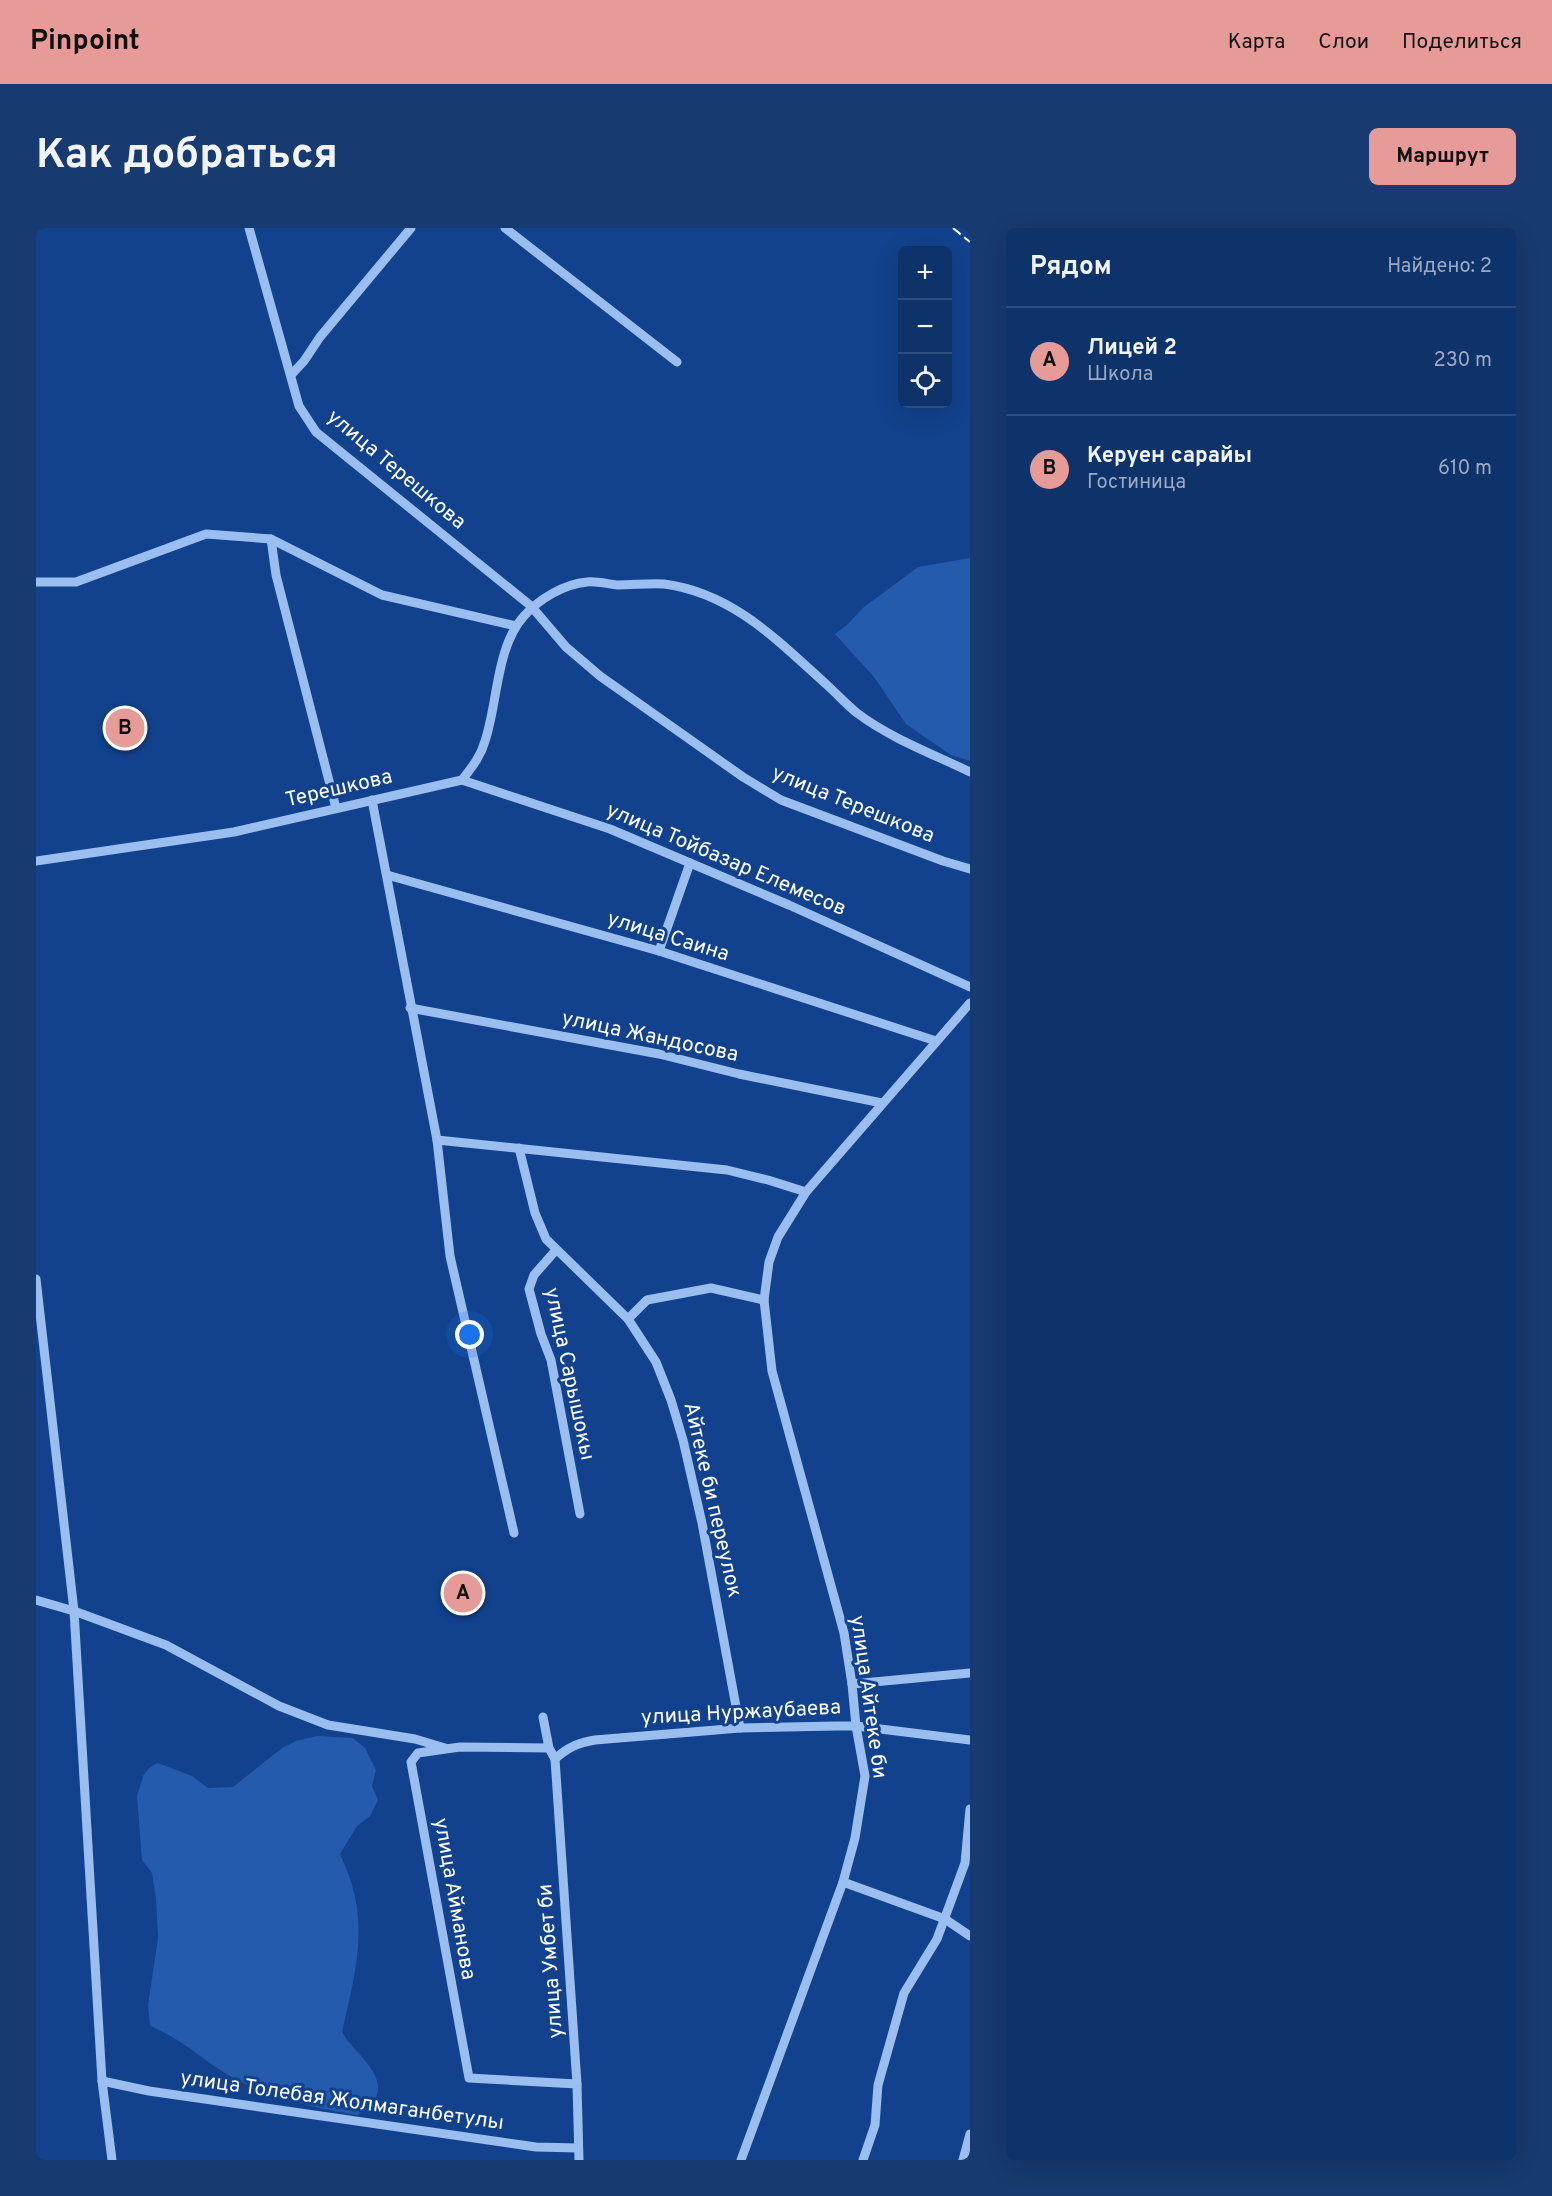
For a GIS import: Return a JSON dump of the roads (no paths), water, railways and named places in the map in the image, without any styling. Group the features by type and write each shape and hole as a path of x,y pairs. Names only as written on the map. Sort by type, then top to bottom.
{"street":[{"name":"улица Терешкова","path":"249,228 292,374 299,406 316,432 434,525 532,607 566,647 600,676 743,777 781,800 970,870"},
{"path":"292,374 411,228"},
{"path":"506,228 677,362"},
{"path":"36,582 76,582 206,534 271,539 382,595 516,626"},
{"path":"271,539 276,575 336,808"},
{"path":"462,780 477,760 485,741 506,647 516,626 532,607 569,585 587,582 615,585 664,584 708,595 731,605 785,647 858,713 895,735 970,772"},
{"name":"Терешкова","path":"36,861 234,832 462,780"},
{"name":"улица Тойбазар Елемесов","path":"462,780 610,829 789,905 970,987"},
{"path":"372,800 437,1140 450,1256 514,1533"},
{"path":"659,951 690,863"},
{"name":"улица Саина","path":"387,875 659,951 936,1041"},
{"name":"улица Айтеке би","path":"741,2160 843,1882 855,1838 865,1776 844,1633 772,1371 764,1300 769,1262 778,1237 806,1192 970,1003"},
{"name":"улица Жандосова","path":"410,1008 659,1054 739,1074 882,1103"},
{"path":"437,1140 727,1170 806,1192"},
{"name":"Айтеке би переулок","path":"519,1148 539,1226 556,1251 628,1319 656,1362 671,1401 683,1440 707,1546 740,1728"},
{"name":"улица Сарышокы","path":"556,1251 534,1275 529,1289 541,1334 551,1360 580,1514"},
{"path":"36,1279 74,1611 102,2081 112,2160"},
{"path":"628,1319 647,1300 711,1288 764,1300"},
{"path":"36,1600 74,1611 166,1645 279,1706 328,1725 415,1739 447,1749"},
{"path":"852,1684 970,1673"},
{"path":"543,1717 549,1748 555,1759"},
{"name":"улица Нуржаубаева","path":"555,1759 564,1750 576,1744 595,1740 740,1728 856,1726 970,1740"},
{"name":"улица Айманова","path":"549,1748 460,1747 418,1753 411,1762 469,2078 577,2084"},
{"name":"улица Умбет би","path":"555,1759 577,2084 579,2160"},
{"path":"863,2160 875,2125 878,2085 904,1993 937,1940 965,1863 970,1809"},
{"path":"843,1882 945,1919 970,1936"},
{"name":"улица Толебая Жолмаганбетулы","path":"102,2081 149,2091 512,2144 579,2148"},
{"path":"963,2160 970,2134"}],"railway":[{"path":"953,228 970,242"}],"place":[{"name":"Керуен сарайы","path":"125,728"},
{"name":"Лицей 2","path":"463,1593"}]}
